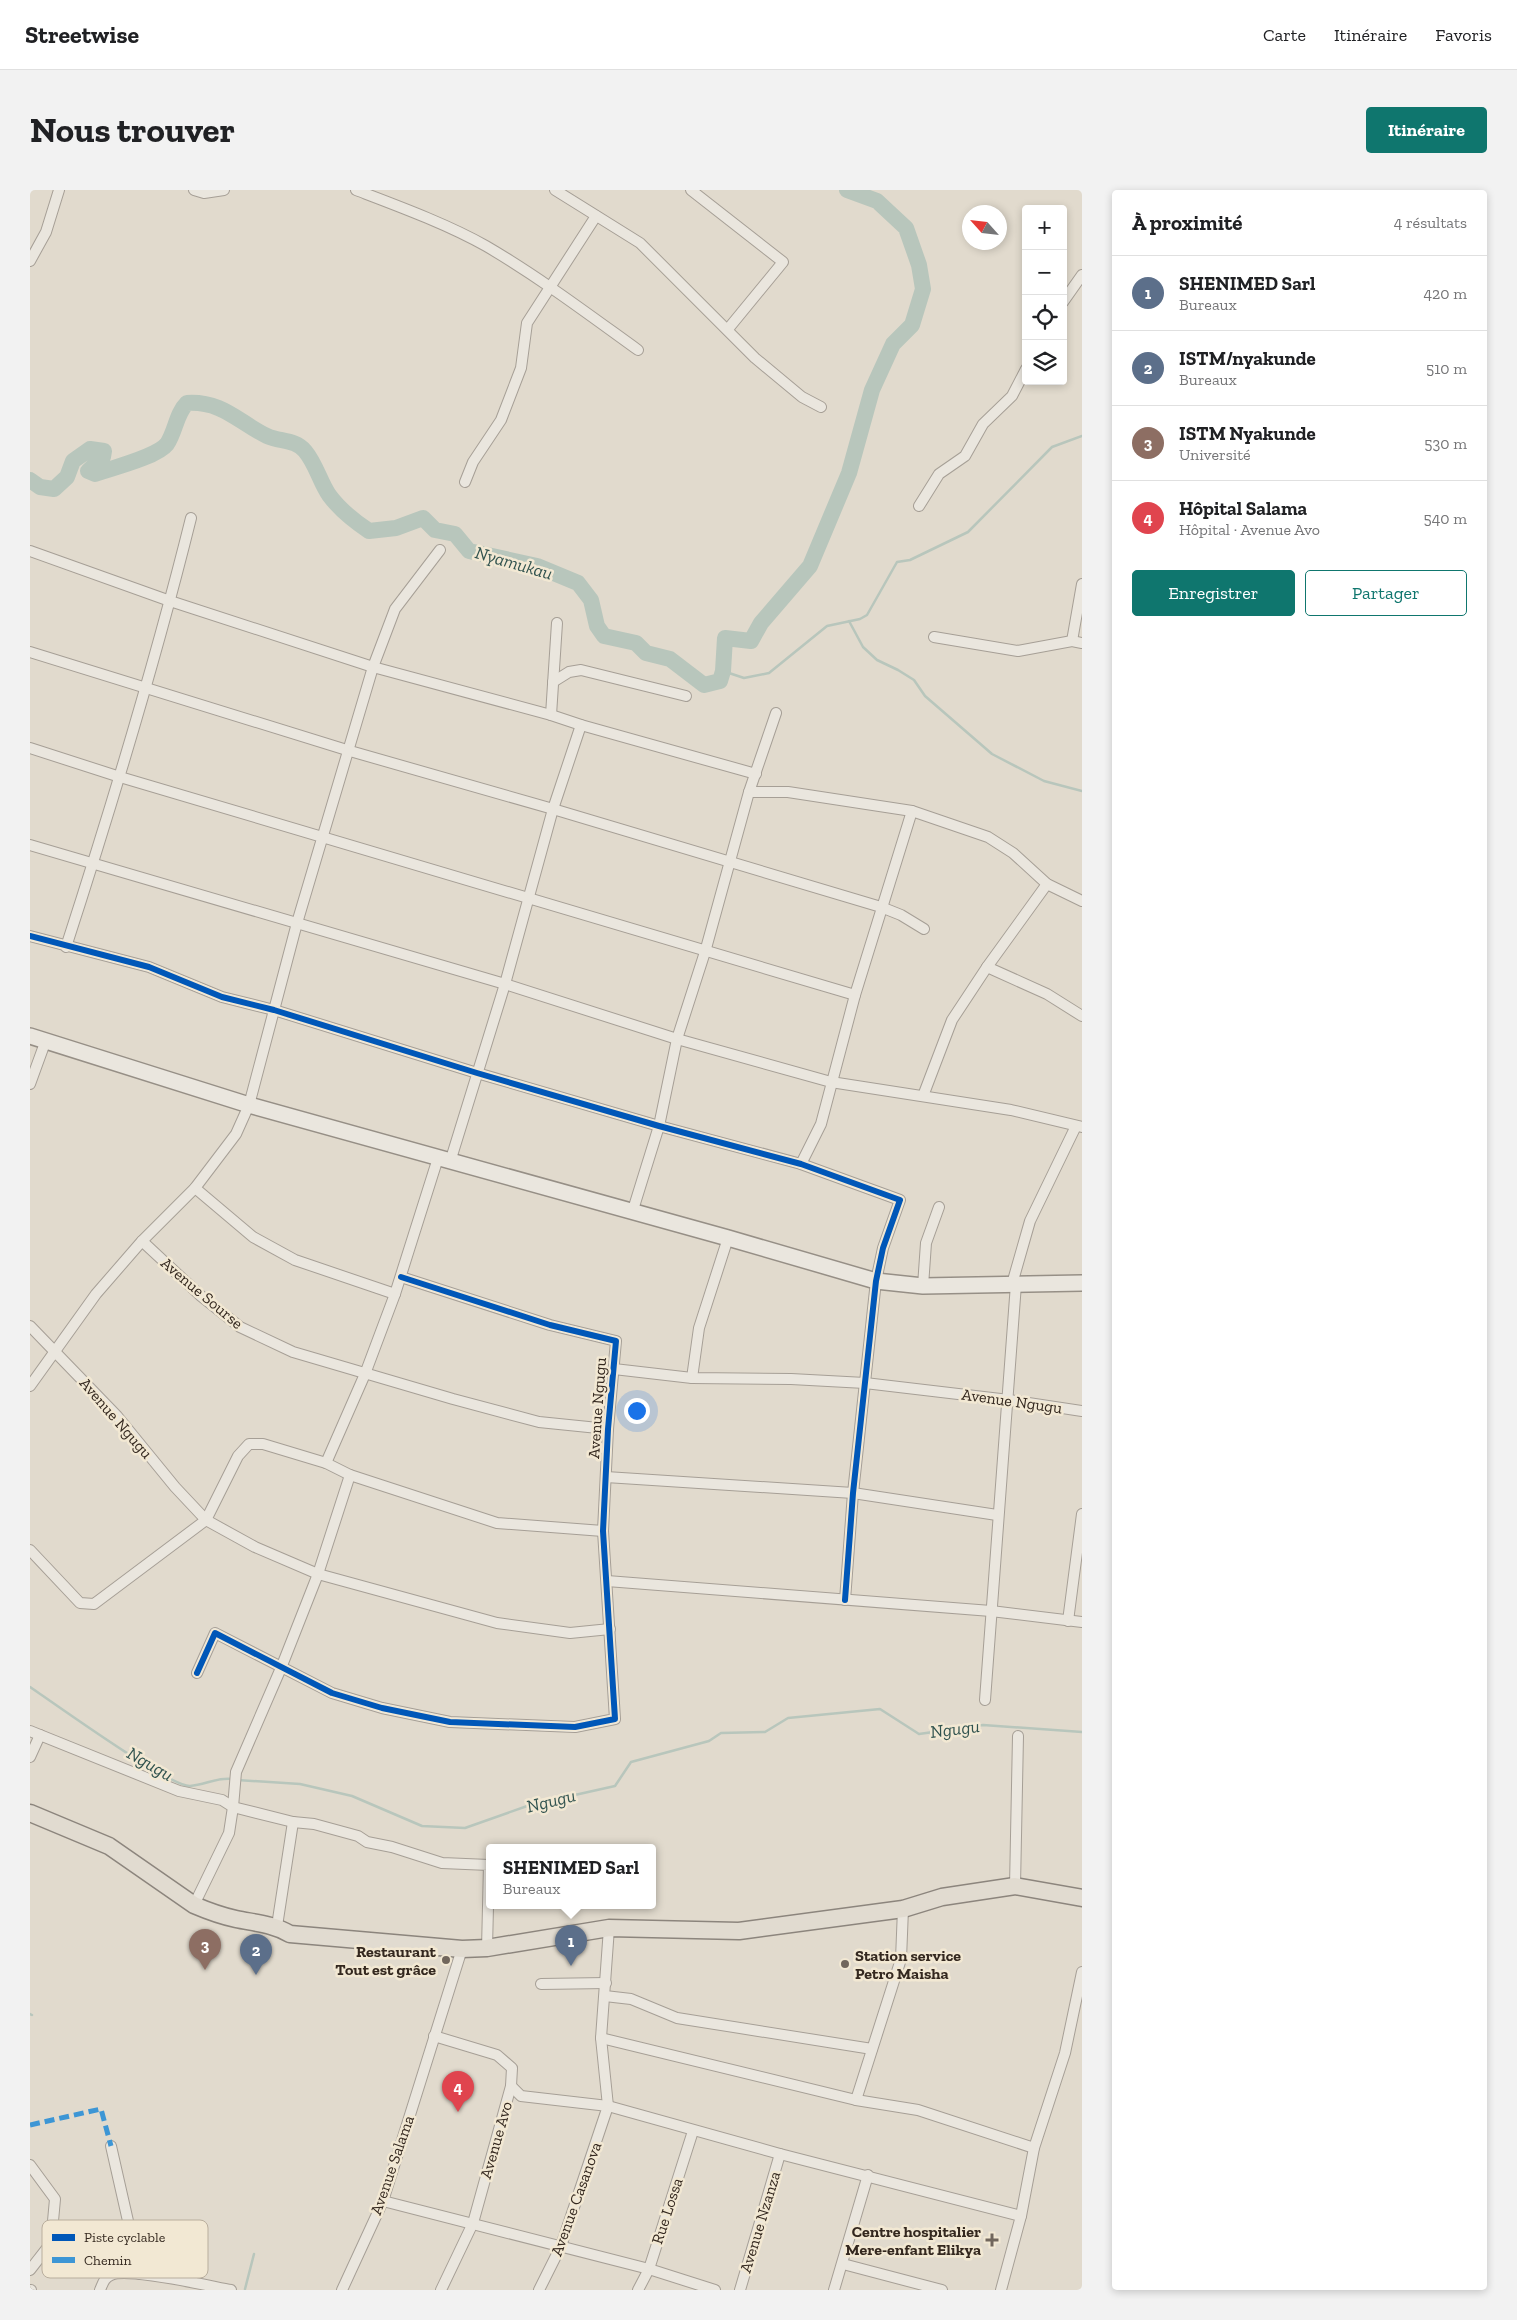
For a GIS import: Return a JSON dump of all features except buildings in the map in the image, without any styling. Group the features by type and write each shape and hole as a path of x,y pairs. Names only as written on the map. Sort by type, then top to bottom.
{"main road":[{"path":"30,1813 110,1846 194,1905 234,1919 277,1926 290,1934 462,1949 487,1948 609,1928 739,1931 903,1909 942,1897 1015,1886 1082,1898"}],"street":[{"path":"30,261 46,232 59,190"},
{"path":"194,190 204,193 224,190"},
{"path":"356,190 403,208 484,246 550,286 638,350"},
{"path":"555,190 640,243 755,358 802,397 821,407"},
{"path":"691,190 783,262 728,329"},
{"path":"465,482 473,462 501,420 521,368 527,323 596,216"},
{"path":"1067,296 1082,275"},
{"path":"919,506 939,474 965,456 983,424 1012,396 1022,377"},
{"path":"66,947 120,777 170,601 191,518"},
{"path":"30,1386 96,1294 142,1241 195,1188 236,1134 248,1105 297,923 374,667 395,609 440,550"},
{"path":"30,551 170,601 374,667 551,714 581,725 756,774"},
{"path":"934,638 1018,651 1077,642 1082,584"},
{"path":"551,714 557,623"},
{"path":"30,652 350,751 553,809 881,908 901,915 924,929"},
{"path":"553,682 569,672 581,670 686,696"},
{"path":"632,1212 659,1126 677,1039 705,952 749,792 776,713"},
{"path":"326,1463 364,1374 395,1294 477,1072 505,984 553,809 581,725"},
{"path":"30,748 120,777 855,995"},
{"path":"749,792 788,792 912,811 988,837 1013,853 1048,884 1082,901"},
{"path":"801,1164 821,1124 855,995 912,811"},
{"path":"30,845 505,984 677,1039 831,1082 1010,1110 1079,1126 1030,1221 1014,1284 1009,1400 997,1515 985,1700"},
{"path":"923,1096 952,1020 987,967 1048,884"},
{"path":"30,936 66,947 149,967 222,997 274,1010 659,1126 801,1164 900,1200 883,1248 876,1281 853,1493 845,1600"},
{"path":"987,967 1047,994 1082,1016"},
{"path":"30,1036 248,1105 876,1281 923,1286 1082,1283"},
{"path":"30,1084 46,1040"},
{"path":"195,1188 253,1237 295,1260 395,1294"},
{"path":"923,1286 926,1243 939,1207"},
{"path":"692,1378 699,1328 728,1238"},
{"name":"Avenue Sourse","path":"142,1241 201,1296 240,1326 293,1352 364,1374 539,1422 608,1429"},
{"name":"Avenue Ngugu","path":"281,1668 332,1693 382,1708 450,1722 575,1727 615,1719 603,1531 608,1429 616,1341 550,1325 401,1277"},
{"name":"Avenue Ngugu","path":"30,1326 117,1416 175,1487 206,1520"},
{"name":"Avenue Ngugu","path":"614,1369 692,1378 791,1379 865,1383 1009,1400 1082,1411"},
{"path":"30,1550 80,1603 94,1604 206,1520 238,1456 249,1444 263,1444 326,1463 350,1474 497,1523 603,1531"},
{"path":"194,1905 229,1833 236,1772 281,1668 318,1574 350,1474"},
{"path":"606,1477 853,1493 997,1515"},
{"path":"1068,1621 1082,1514"},
{"path":"206,1520 254,1547 318,1574 497,1623 570,1634 610,1629"},
{"path":"607,1581 991,1611 1082,1622"},
{"path":"197,1673 214,1633 281,1668"},
{"path":"30,1731 179,1791 222,1800 233,1807 294,1822 314,1824 358,1836 367,1842 392,1847 442,1863 486,1865"},
{"path":"30,1757 40,1735"},
{"path":"1015,1886 1018,1736"},
{"path":"277,1926 294,1822"},
{"path":"487,1948 488,1909"},
{"path":"856,2100 901,1959 903,1909"},
{"path":"608,2106 600,2038 605,1996 609,1928"},
{"name":"Avenue Salama","path":"342,2290 383,2201 462,1949"},
{"path":"1001,2290 1021,2216 1034,2148 1065,2053 1082,1972"},
{"path":"541,1984 606,1983"},
{"path":"605,1996 631,1999 677,2018 872,2049"},
{"name":"Avenue Avo","path":"434,2036 497,2055 512,2068 511,2086 473,2223 441,2290"},
{"path":"600,2038 856,2100 918,2110 1034,2148"},
{"path":"511,2086 521,2096 608,2106 693,2131 1021,2216"},
{"name":"Avenue Casanova","path":"539,2290 561,2246 608,2106"},
{"name":"Rue Lossa","path":"638,2290 649,2269 693,2131"},
{"path":"111,2146 128,2220"},
{"name":"Avenue Nzanza","path":"740,2290 780,2154"},
{"path":"30,2164 55,2199 53,2220"},
{"path":"834,2290 868,2175"},
{"path":"383,2201 649,2269 715,2290"},
{"path":"30,2270 42,2255"},
{"path":"842,2264 942,2290"},
{"path":"100,2290 108,2278"},
{"path":"163,2278 231,2290"}],"waterway":[{"name":"Nyamukau","path":"30,480 40,487 54,489 67,477 73,461 90,449 104,451 103,457 88,471 95,474 144,458 162,449 167,444 180,412 187,403 211,405 230,413 267,436 297,444 301,447 312,462 333,500 348,515 369,531 396,528 423,518 435,530 455,534 469,551 537,566 578,583 591,600 597,626 604,636 636,643 646,653 670,659 704,685 720,681 723,671 725,638 751,641 761,623 810,566 849,473 872,390 893,344 912,325 923,289 919,265 906,228 877,201 847,190"},
{"path":"723,671 744,678 769,673 827,626 860,619 867,615 897,562 910,560 968,532 1052,447 1082,436"},
{"path":"849,621 863,647 877,660 914,680 925,696 992,754 1044,781 1082,791"},
{"name":"Ngugu","path":"30,1687 86,1726 178,1783 190,1786 221,1779 232,1779"},
{"name":"Ngugu","path":"237,1780 300,1784 352,1796 422,1826 465,1828 530,1805 615,1786 631,1762 709,1741 721,1733 765,1732 788,1718 880,1709 919,1734 983,1725 1082,1732"},
{"path":"245,2289 254,2254"}],"marked path":[{"path":"30,2125 101,2109 111,2146"}],"cycle path":[{"path":"30,936 149,967 222,997 274,1010 477,1073 659,1126 801,1164 900,1200 883,1248 876,1281 853,1493 845,1600"},
{"path":"197,1673 215,1633 332,1693 382,1708 450,1722 575,1727 615,1719 603,1531 608,1429 616,1341 550,1325 401,1277"}],"place":[{"name":"Restaurant Tout est grâce","path":"446,1960"},
{"name":"Station service Petro Maisha","path":"845,1964"},
{"name":"SHENIMED Sarl","path":"571,1966"},
{"name":"ISTM Nyakunde","path":"205,1970"},
{"name":"ISTM/nyakunde","path":"256,1975"},
{"name":"Hôpital Salama","path":"458,2112"},
{"name":"Centre hospitalier Mere-enfant Elikya","path":"992,2240"}]}
